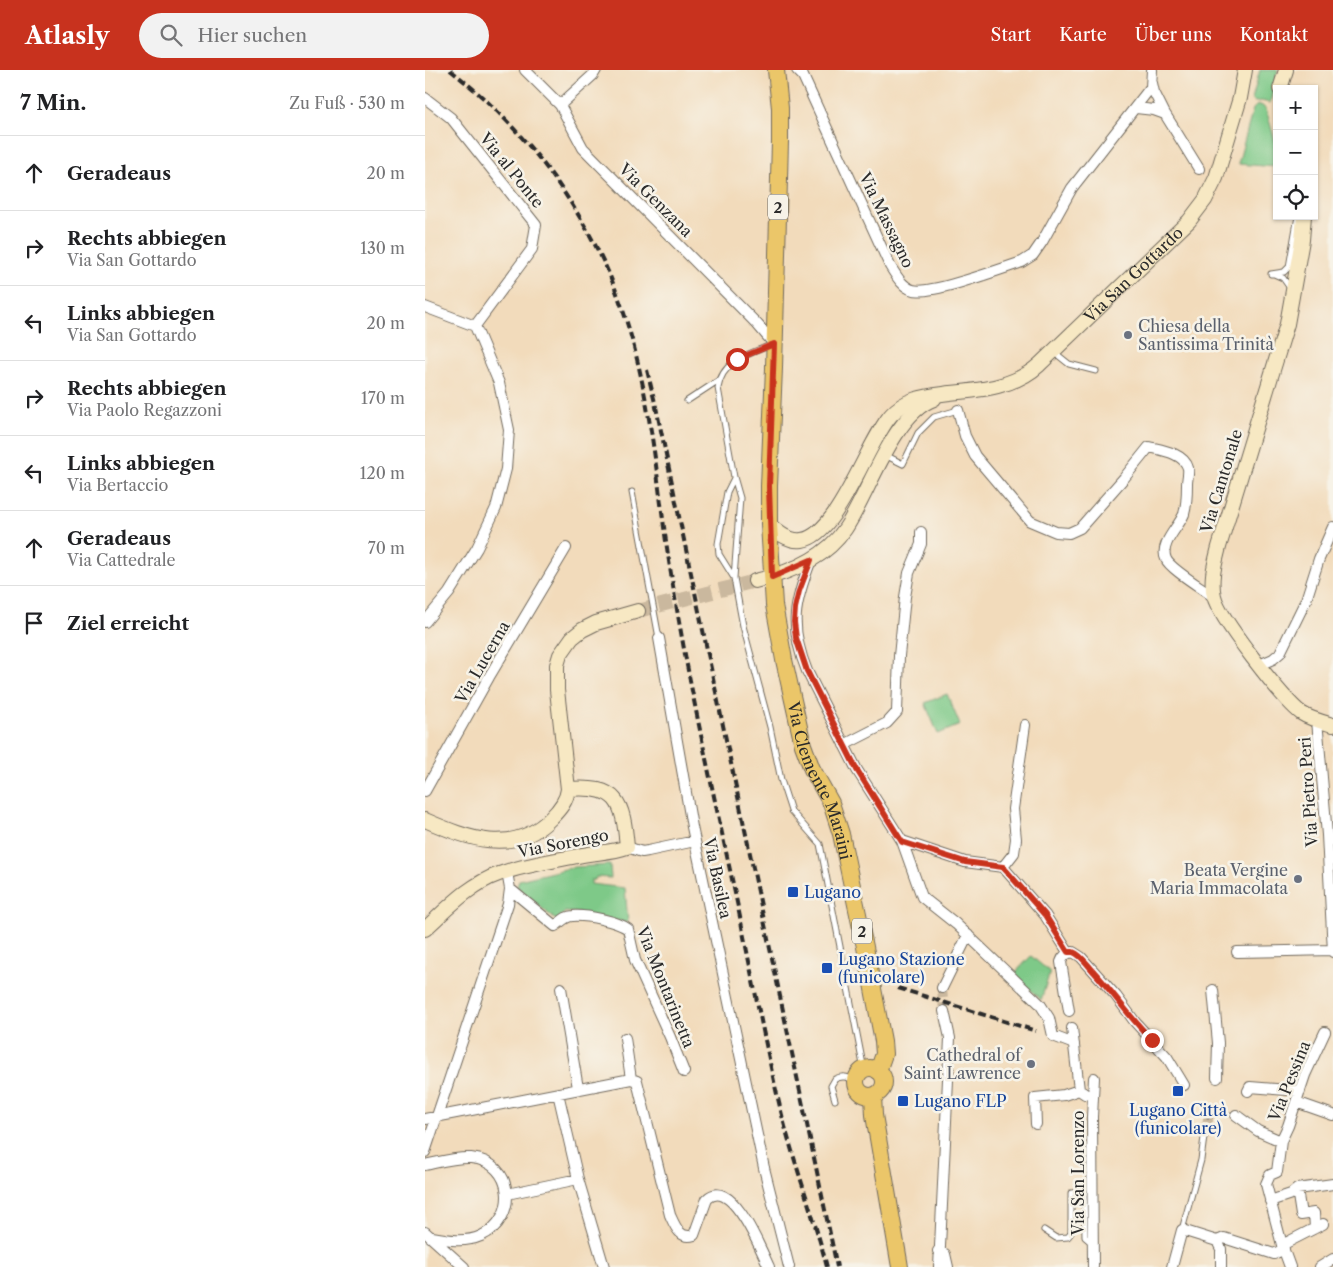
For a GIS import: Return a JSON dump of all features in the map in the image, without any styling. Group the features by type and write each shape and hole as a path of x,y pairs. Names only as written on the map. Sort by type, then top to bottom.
{"main road":[{"name":"2","path":"772,577 769,486 780,141 776,70"},
{"path":"1242,86 1245,70"},
{"path":"1242,86 1250,70"},
{"path":"1281,85 1286,70"},
{"name":"Via San Gottardo","path":"769,524 778,533 793,540 801,541 815,535 831,518 883,425 899,407 926,396 1013,382 1036,368 1189,221 1205,200 1219,169 1242,86"},
{"name":"Via Cantonale","path":"1304,220 1302,240 1287,324 1217,554 1213,573 1214,597 1220,612 1290,703 1302,714 1333,724"},
{"name":"Via San Gottardo","path":"755,582 772,577 811,560 825,550 845,530 899,429 928,401 951,393"},
{"name":"Via Clemente Maraini","path":"772,577 779,638 803,745 812,769 831,803 838,821 884,1049 883,1060 866,1074"},
{"path":"425,820 462,836 493,841 519,838 538,829 548,821 562,804 568,789 557,683 557,665 560,655 572,638 582,630 639,611"},
{"name":"Via Sorengo","path":"425,929 474,888 498,874 580,855 627,847 623,814 615,798 609,793 597,789 585,787 568,789"},
{"path":"866,1074 862,1093 873,1096 875,1125 900,1267"},
{"name":"Via Clemente Maraini","path":"866,1074 883,1077 884,1085 880,1092 873,1096"}],"street":[{"name":"Via Genzana","path":"525,70 560,105 583,148 757,324 774,344"},
{"path":"560,105 596,70"},
{"name":"Via Massagno","path":"797,70 806,83 890,266 900,282 913,290 930,291 1022,262 1033,255 1072,188 1137,108 1152,84"},
{"path":"1152,70 1154,92 1165,114 1199,169"},
{"name":"Via al Ponte","path":"425,98 451,118 536,225 532,249 475,326"},
{"path":"1137,108 1154,110 1165,114"},
{"path":"425,307 475,326 499,383 509,430 507,469 496,508 477,548 449,593 425,622"},
{"path":"958,410 965,436 975,456 1029,522 1057,532 1069,533 1080,528 1149,447 1172,454 1182,460 1187,468 1186,504 1183,516 1172,533 1166,548 1166,559 1173,568 1214,597"},
{"path":"1259,665 1273,660 1280,653 1306,600 1319,559 1333,528"},
{"path":"844,745 887,724 897,712 899,656 905,597 909,573 921,544 921,532"},
{"name":"Via Lucerna","path":"425,791 489,677 567,548"},
{"path":"811,560 795,608 796,638 807,671 844,745 857,770 902,842 922,897 968,935 1043,1003 1053,1036 1074,1044"},
{"name":"Via Basilea","path":"659,638 695,841 764,1168 789,1267"},
{"name":"Via Pietro Peri","path":"1317,720 1330,835 1333,951"},
{"path":"1003,867 1014,853 1016,839 1013,809 1025,725"},
{"path":"627,847 642,852 695,841"},
{"path":"902,842 965,862 1003,867 1045,915 1068,952"},
{"path":"425,1152 508,904 510,889 507,872"},
{"name":"Via Montarinetta","path":"510,889 555,926 565,918 572,916 613,922 628,929 635,960 684,1072"},
{"path":"942,988 968,935"},
{"path":"1237,952 1333,951"},
{"path":"1069,1010 1063,998 1061,962 1063,956 1068,952 1073,952 1081,957 1116,996 1135,1022 1167,1058 1184,1085"},
{"path":"561,988 577,1088"},
{"path":"1213,990 1218,1043 1217,1078"},
{"path":"939,1267 950,1038 944,1011"},
{"path":"1036,1124 1035,1098 1082,1092 1072,1028"},
{"name":"Via Pessina","path":"1290,1267 1266,1184 1270,1175 1277,1172 1281,1141 1325,1032"},
{"path":"625,1038 631,1079"},
{"name":"Via San Lorenzo","path":"1093,1267 1092,1117 1094,1078"},
{"path":"425,1119 631,1079 637,1082 674,1226 681,1234 688,1237 694,1234 707,1199 717,1194 723,1195 729,1199 743,1216 769,1267"},
{"path":"1248,1090 1250,1087 1300,1090"},
{"path":"558,1093 578,1179 604,1267"},
{"path":"1296,1102 1333,1115"},
{"name":"Via Pessina","path":"1235,1115 1258,1131 1281,1141"},
{"path":"425,1165 471,1158 488,1163 502,1175 508,1205 495,1227 481,1236 457,1241 428,1234"},
{"path":"507,1194 578,1179"},
{"path":"1270,1201 1291,1194 1297,1189 1333,1184"},
{"path":"1172,1267 1182,1230 1217,1241 1224,1238 1275,1254 1283,1247 1319,1226 1314,1212 1301,1214 1297,1189"},
{"path":"428,1234 464,1267"},
{"path":"1217,1241 1221,1249 1221,1267"},
{"path":"939,1251 945,1254 948,1267"},
{"path":"1320,1267 1333,1259"}],"lane":[{"path":"1292,295 1285,281 1280,276 1271,274 1284,272 1289,267 1297,220"},
{"path":"687,401 719,380 726,369 737,359 774,344"},
{"path":"1053,351 1069,364 1096,371"},
{"path":"719,380 718,397 739,498 734,578 743,626 788,804 791,811 820,844 866,1074 851,1078 844,1076 835,1079 831,1086 835,1100"},
{"path":"885,454 903,464 919,433 934,416 958,410"},
{"path":"734,477 727,492 718,544 719,554 734,578"},
{"name":"Via Basilea","path":"632,492 659,638"},
{"path":"1182,1230 1201,1160 1204,1137"},
{"path":"1044,1230 1056,1238 1068,1237 1071,1233 1071,1192 1084,1192 1085,1237 1094,1244"}],"green space":[{"path":"1260,70 1278,70 1270,103 1254,102 1252,99"},
{"path":"1257,105 1261,105 1266,109 1273,134 1273,167 1238,164 1253,109"},
{"path":"947,694 960,725 938,734 925,703"},
{"path":"610,865 611,878 596,877 595,880 591,880 591,884 625,888 628,923 565,912 557,921 517,887 519,880 574,867"},
{"path":"1031,956 1050,972 1041,1000 1014,974"}],"tunnel":[{"path":"638,611 755,581"},
{"path":"942,988 944,1011"},
{"path":"1204,1137 1209,1115"}],"railway":[{"path":"450,70 499,113 543,163 580,218 596,246 622,306 646,400 669,560 686,660 768,1054 785,1127 827,1267"},
{"path":"647,370 837,1267"},
{"path":"898,988 1036,1031"}],"place":[{"name":"Chiesa della Santissima Trinità","path":"1128,335"},
{"name":"Beata Vergine Maria Immacolata","path":"1298,879"},
{"name":"Lugano","path":"793,892"},
{"name":"Lugano Stazione (funicolare)","path":"827,968"},
{"name":"Cathedral of Saint Lawrence","path":"1031,1064"},
{"name":"Lugano Città (funicolare)","path":"1178,1091"},
{"name":"Lugano FLP","path":"903,1101"}],"route":[{"path":"737,359 774,344 769,486 772,577 792,570 811,560 799,591 795,608 796,638 800,655 807,671 857,770 891,820 902,842 965,862 1003,867 1045,915 1068,952 1076,953 1081,957 1152,1040"}]}
